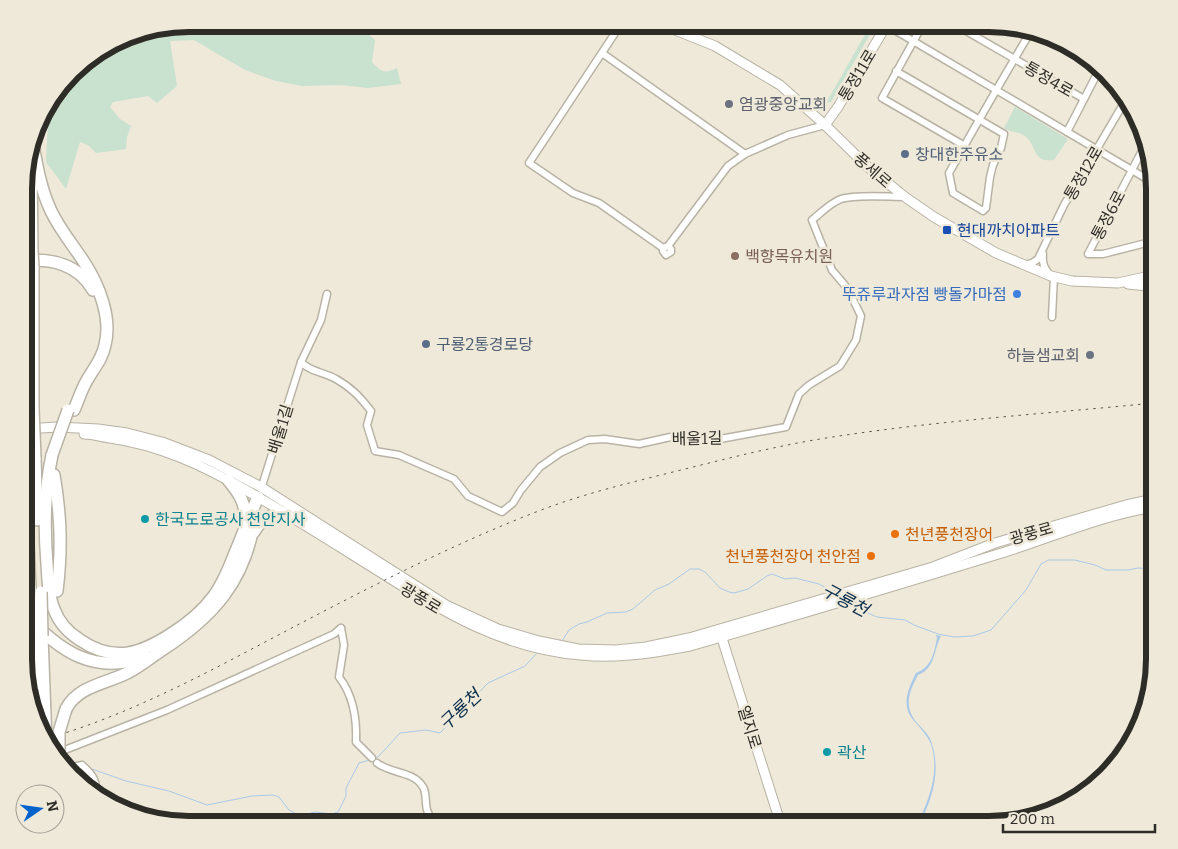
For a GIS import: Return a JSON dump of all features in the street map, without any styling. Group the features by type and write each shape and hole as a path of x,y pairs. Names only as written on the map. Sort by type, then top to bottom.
{"highway":[{"path":"36,159 47,202 57,223 90,271 106,316 107,338 104,351 71,410 55,455 44,506 46,559 50,596 62,624 83,642 106,653 128,654 150,647 178,629 204,608 220,587 260,492"},
{"path":"32,260 55,262 81,275 96,294 106,316"},
{"path":"32,379 37,635 35,685"},
{"path":"55,455 51,514 52,555 57,591 64,618 83,642"},
{"path":"228,480 244,501 246,527"},
{"path":"59,746 59,732 66,709 72,699 78,694 131,671 195,625 219,603 232,585 242,566 260,492"},
{"path":"249,543 260,522 271,516 285,514"},
{"path":"33,555 36,590"},
{"path":"33,622 63,646 89,661 116,664 136,660 160,651"}],"main road":[{"name":"풍세로","path":"682,33 715,46 780,85 868,167 905,197 934,217 996,253 1022,265 1072,281 1118,283 1145,277"},
{"name":"통정11로","path":"825,125 838,107 882,33"},
{"name":"풍세로","path":"1104,282 1145,271"},
{"path":"1118,283 1145,286"},
{"name":"광풍로","path":"32,429 57,427 98,429 162,442 209,460 392,570 446,605 498,629 539,641 578,649 616,650 646,647 721,633 837,599 995,544 1145,501"},
{"name":"광풍로","path":"33,434 89,434 150,446 182,457 228,480 260,492 285,514 438,609 496,636 516,642 581,656 615,656 646,654 690,646 721,633"},
{"name":"광풍로","path":"855,593 1008,551 1081,526 1145,509"},
{"name":"엘지로","path":"721,633 778,816"}],"street":[{"path":"615,33 529,163 573,193 599,203 666,247 728,166 744,154 788,135 825,125"},
{"name":"통정6로","path":"900,33 1145,176"},
{"path":"918,33 882,98 965,146"},
{"path":"969,33 1014,60"},
{"name":"통정4로","path":"997,89 1027,38"},
{"path":"602,53 744,154"},
{"name":"통정4로","path":"1014,60 1084,99"},
{"path":"896,71 980,119 1004,134 1001,148 993,165 986,208 983,211 953,193 949,172 965,146 980,119 997,89"},
{"path":"1067,132 1095,74"},
{"name":"통정12로","path":"1045,246 1064,205 1121,107"},
{"path":"1132,170 1141,153"},
{"name":"통정6로","path":"1132,170 1088,254 1103,254 1145,243"},
{"name":"배울1길","path":"301,362 306,368 335,378 356,391 371,411 368,425 375,451 399,455 454,479 468,496 502,512 513,503 540,467 560,453 588,440 605,439 639,444 675,436 720,439 786,427 799,394 809,385 840,366 856,340 862,316 848,289 832,270 812,220 829,206 842,199 905,197"},
{"path":"1022,265 1032,263 1038,259 1045,246"},
{"path":"1045,246 1042,262 1044,268 1052,276 1052,317"},
{"name":"배울1길","path":"260,492 301,362 321,320 327,294"},
{"path":"62,751 167,710 334,634 341,628 344,645 339,676 345,684 350,697 357,730 356,742 372,758"},
{"path":"378,763 392,772 409,775 418,780 424,789 430,816"},
{"path":"75,767 82,765 93,775 96,785"}],"green space":[{"path":"179,33 367,33 375,40 372,62 383,71 397,68 401,84 368,88 340,85 302,86 276,81 245,70 194,40 170,41 177,86 157,103 148,96 113,102 110,107 120,119 131,126 127,137 126,149 96,153 88,145 80,142 66,189 46,162 48,122 59,102 78,78 102,59 120,49 139,41 159,36"},
{"path":"866,33 871,33 831,102 826,103"},
{"path":"1015,107 1068,139 1054,160 1042,159 1026,137 1004,128"}],"water":[{"path":"936,635 941,636 931,664 924,672 918,675 909,697 911,713 931,740 935,755 934,786 928,805 923,816 921,816 932,786 934,775 933,754 928,738 910,716 907,698 910,685 916,673 926,667 931,659 937,638"}],"waterway":[{"name":"구룡천","path":"849,603 877,617 905,620 938,634 954,637 973,636 991,630 1026,590 1041,564 1048,560 1075,560 1106,570 1145,568"},
{"name":"구룡천","path":"562,641 569,630 579,624 607,613 626,612 633,609 655,590 669,584 690,569 699,569 705,572 720,588 734,593 748,589 772,574 785,579 795,578 819,584 834,592"},
{"name":"구룡천","path":"374,759 400,733 426,730 440,733 488,683 525,666 537,653"},
{"name":"구룡천","path":"92,769 126,781 169,791 207,805 252,796 273,795 279,797 289,810 300,816 315,812 332,814 338,812 346,796 346,788 359,763 370,760"}],"railway":[{"path":"53,736 108,718 198,677 347,599 441,553 536,512 588,494 731,458 820,439 945,423 1145,404"}],"place":[{"name":"염광중앙교회","path":"729,104"},
{"name":"창대한주유소","path":"905,154"},
{"name":"현대까치아파트","path":"947,230"},
{"name":"백향목유치원","path":"735,256"},
{"name":"뚜쥬루과자점 빵돌가마점","path":"1017,294"},
{"name":"구룡2통경로당","path":"426,344"},
{"name":"하늘샘교회","path":"1090,355"},
{"name":"한국도로공사 천안지사","path":"145,519"},
{"name":"천년풍천장어","path":"895,534"},
{"name":"천년풍천장어 천안점","path":"871,556"},
{"name":"곽산","path":"827,752"}]}
